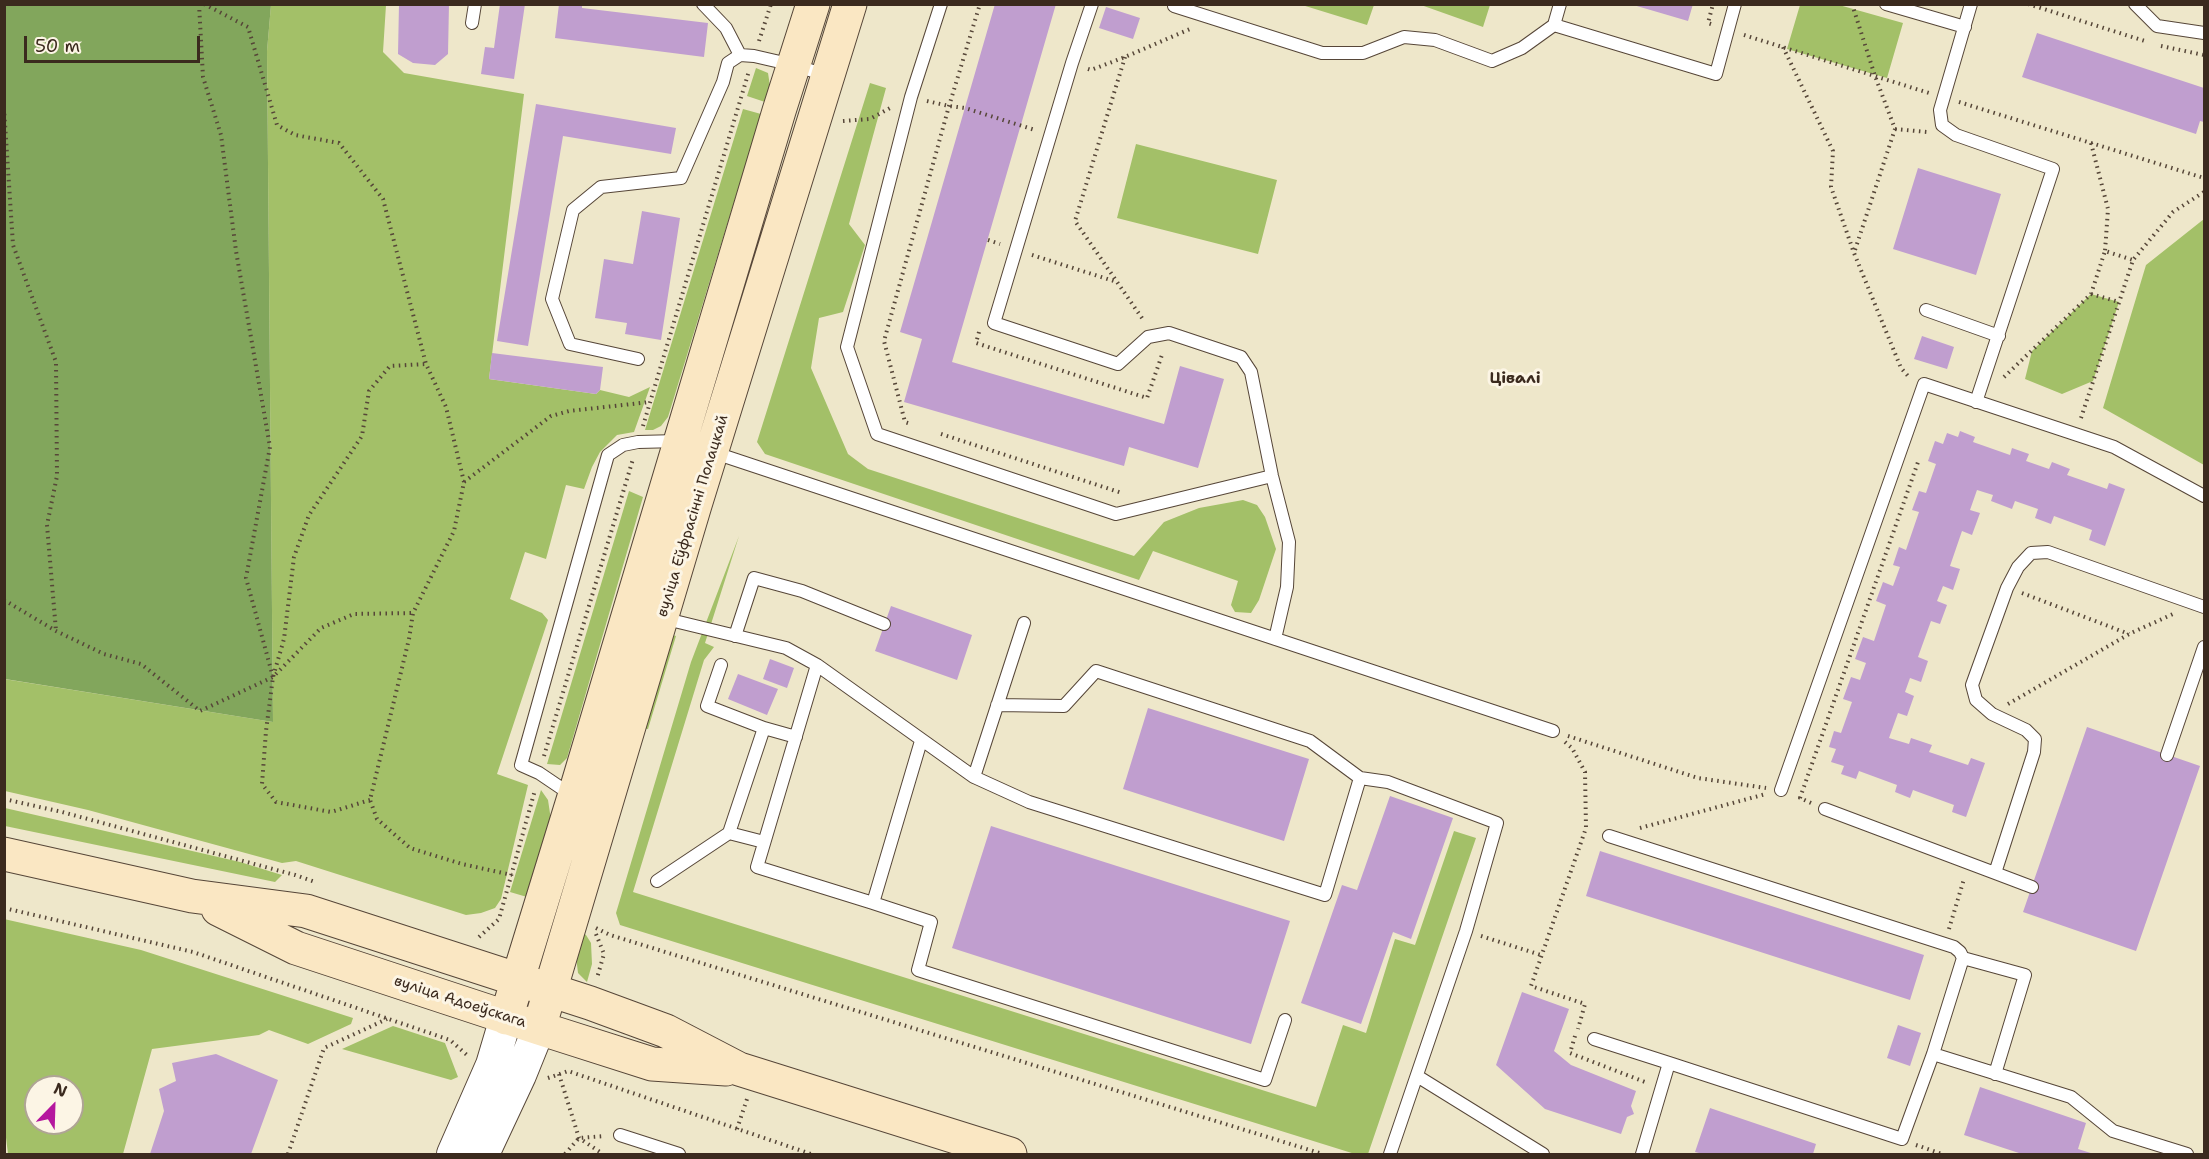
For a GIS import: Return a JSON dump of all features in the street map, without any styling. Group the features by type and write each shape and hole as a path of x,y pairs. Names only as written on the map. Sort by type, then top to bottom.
{"main road":[{"name":"вуліца Еўфрасінні Полацкай","path":"539,1028 662,618 695,447 793,65 813,4"},
{"name":"вуліца Еўфрасінні Полацкай","path":"506,1018 574,797 827,76 850,4"},
{"name":"вуліца Адоеўскага","path":"4,854 192,896 306,911 551,990 666,1031 739,1070 1010,1155"},
{"name":"вуліца Адоеўскага","path":"192,896 296,948 506,1018 652,1064 739,1070"}],"street":[{"path":"453,1155 492,1065 506,1018"},
{"path":"483,1155 539,1028"}],"lane":[{"path":"472,23 475,4"},
{"path":"703,4 726,28 740,55"},
{"path":"941,4 911,97 848,347 877,434 1116,514 1272,476"},
{"path":"1092,4 994,323 1118,364 1148,337 1169,333 1241,357 1251,372 1272,476 1289,542 1287,587 1275,639"},
{"path":"1172,5 1322,53 1363,53 1404,37 1435,40 1492,61 1522,48 1554,25 1560,4"},
{"path":"1554,25 1716,74 1735,4"},
{"path":"1886,4 1965,27"},
{"path":"1971,4 1941,110 1942,125 1956,135 2053,169 1976,402"},
{"path":"2135,4 2157,26 2205,33"},
{"path":"638,359 570,344 552,298 573,210 601,187 681,178 723,82 728,63 740,55 793,65 827,76"},
{"path":"1926,310 1999,336"},
{"path":"1781,790 1924,384 2114,447 2205,496"},
{"path":"574,797 539,773 521,765 608,455 623,445 638,442 695,447 1553,731"},
{"path":"1995,873 2034,752 2035,739 2026,730 1992,714 1976,700 1972,685 2007,588 2018,567 2031,553 2048,552 2200,605"},
{"path":"735,636 754,578 802,591 884,624"},
{"path":"662,618 786,648 817,665 974,777 1029,802 1325,895 1360,778"},
{"path":"974,777 1024,623"},
{"path":"2167,754 2205,647"},
{"path":"721,665 707,706 764,728 796,737"},
{"path":"817,665 757,867 932,922 918,970 1265,1080 1284,1020"},
{"path":"997,705 1064,706 1096,671 1310,741 1360,778 1388,782 1497,823 1466,931 1390,1155"},
{"path":"657,881 729,832 764,728"},
{"path":"873,903 921,741"},
{"path":"1825,809 2032,887"},
{"path":"729,832 764,842"},
{"path":"1594,1039 1902,1139 1933,1054 1963,958 1954,947 1609,836"},
{"path":"1963,958 2025,975 1995,1074"},
{"path":"1933,1054 2071,1097 2113,1131 2187,1155"},
{"path":"1642,1155 1669,1063"},
{"path":"1417,1076 1543,1155"},
{"path":"620,1135 679,1155"}],"path":[{"path":"273,677 246,578 270,447 236,251 221,135 203,77 201,4 248,27 277,125 295,135 339,143 383,199 426,364 446,407 464,482 454,531 413,614 370,800 377,819 410,848 462,864 512,875"},
{"path":"916,426 905,422 884,341 949,106 980,4"},
{"path":"1852,4 1895,129 1854,253"},
{"path":"2028,4 2176,51 2205,56"},
{"path":"1072,63 1091,70 1202,24 1204,15"},
{"path":"1783,47 1833,151 1831,187 1854,253 1901,368"},
{"path":"983,321 976,343 1147,398 1164,347 1154,336 1075,221 1125,57"},
{"path":"839,122 870,119 911,97 965,108 1042,132"},
{"path":"4,108 13,245 56,362 57,476 47,525 56,631"},
{"path":"1976,402 2091,294 2105,251 2108,209 2091,143"},
{"path":"2076,434 2133,260 2173,212 2205,192"},
{"path":"988,240 1117,283"},
{"path":"2105,251 2133,260"},
{"path":"2091,294 2119,303"},
{"path":"370,800 331,812 276,802 262,784 273,677 284,639 294,557 309,515 362,436 369,391 390,366 426,364"},
{"path":"464,482 551,416 569,411 650,402"},
{"path":"938,433 1126,495"},
{"path":"2007,588 2129,634"},
{"path":"4,600 56,631 104,654 141,664 200,711 273,677 321,628 354,614 413,614"},
{"path":"1992,714 2129,634 2200,605"},
{"path":"1553,731 1698,778 1781,790 1800,798"},
{"path":"1553,731 1572,748 1585,772 1586,828 1531,986 1585,1004 1570,1053 1651,1084"},
{"path":"1609,836 1781,790"},
{"path":"4,799 73,815 295,875 317,883"},
{"path":"1948,933 1962,886"},
{"path":"469,934 480,938 482,933 499,919 506,899"},
{"path":"4,908 193,952 450,1040"},
{"path":"596,981 604,954 593,926 610,935 1323,1155"},
{"path":"1466,931 1541,955"},
{"path":"288,1155 324,1048 388,1019"},
{"path":"538,1081 568,1071 811,1155"},
{"path":"558,1074 579,1138 603,1155"},
{"path":"565,1155 579,1138 620,1135"},
{"path":"1902,1139 1942,1155"}],"green space":[{"path":"1374,4 1367,25 1302,5"},
{"path":"4,5 271,5 267,51 273,722 5,679"},
{"path":"271,5 386,5 383,52 404,73 524,94 489,379 596,394 600,390 629,397 650,387 634,432 617,435 600,452 584,489 566,485 546,559 525,552 510,599 542,613 548,620 497,774 528,785 501,899 495,908 481,913 466,915 296,861 282,863 88,810 5,791 4,679 273,722 267,51"},
{"path":"1421,5 1490,5 1483,27"},
{"path":"1800,5 1839,5 1903,23 1887,78 1787,49"},
{"path":"756,68 768,73 770,86 765,102 747,96"},
{"path":"870,83 886,88 849,224 865,245 843,312 819,318 811,368 848,454 868,469 1134,556 1164,522 1199,508 1243,500 1257,505 1265,517 1276,549 1259,600 1251,613 1235,612 1231,605 1238,581 1153,551 1139,580 765,454 757,442"},
{"path":"743,109 761,114 668,417 661,426 653,430 645,430"},
{"path":"1136,144 1277,180 1258,254 1117,218"},
{"path":"2204,219 2204,465 2103,408 2146,265"},
{"path":"2091,294 2119,302 2093,381 2062,394 2025,379 2032,351"},
{"path":"629,491 643,497 567,758 560,765 547,764"},
{"path":"739,536 705,643 714,647 704,660 633,892 1316,1107 1343,1025 1366,1033 1395,939 1415,945 1454,831 1476,838 1368,1154 1355,1154 620,925 616,913 691,662"},
{"path":"667,633 676,636 648,729 637,728"},
{"path":"541,790 548,800 551,820 527,897 510,892"},
{"path":"5,808 240,862 282,875 275,882 5,826"},
{"path":"4,919 141,950 353,1018 351,1024 308,1044 269,1030 259,1035 152,1049 123,1154 8,1154 4,1121"},
{"path":"578,929 591,943 592,964 587,982 578,973 575,948"},
{"path":"393,1026 445,1043 458,1077 451,1080 342,1049"}],"building":[{"path":"399,4 449,4 448,54 435,65 413,63 398,54"},
{"path":"500,4 525,4 514,79 481,74 485,47 494,48"},
{"path":"559,4 582,4 582,8 708,23 704,57 555,38"},
{"path":"995,4 1056,4 952,362 1164,424 1180,366 1224,379 1198,468 1129,447 1124,466 904,402 922,339 900,332"},
{"path":"1630,4 1693,4 1688,21"},
{"path":"1106,7 1140,18 1133,39 1099,28"},
{"path":"2037,33 2204,88 2204,122 2200,121 2196,134 2022,77"},
{"path":"536,104 676,128 671,154 563,136 528,346 497,341"},
{"path":"1918,168 2001,194 1976,275 1893,249"},
{"path":"642,211 680,218 661,340 625,334 627,323 595,318 604,259 633,264"},
{"path":"1922,336 1954,347 1947,369 1914,359"},
{"path":"492,353 603,367 600,390 596,394 489,379"},
{"path":"1960,431 1975,437 1973,442 2010,455 2012,448 2029,454 2026,461 2049,469 2052,462 2070,469 2067,475 2107,489 2109,483 2125,489 2105,546 2089,540 2092,530 2054,516 2051,524 2035,518 2038,509 2015,501 2012,509 1991,501 1993,495 1977,490 1970,510 1980,513 1972,535 1962,531 1950,566 1960,569 1953,590 1943,586 1937,601 1947,605 1940,624 1931,621 1918,657 1928,661 1921,682 1910,678 1905,692 1914,696 1907,716 1898,713 1889,738 1909,744 1911,738 1932,745 1929,752 1968,765 1971,758 1985,763 1966,817 1952,812 1954,805 1913,790 1910,798 1895,792 1897,785 1859,771 1856,779 1841,774 1844,766 1831,762 1836,749 1829,747 1834,731 1841,733 1852,702 1843,699 1851,677 1860,680 1866,663 1855,659 1863,637 1874,641 1886,605 1876,601 1883,582 1893,586 1900,567 1893,565 1899,547 1906,550 1919,512 1912,510 1919,491 1926,493 1936,464 1928,461 1935,441 1943,444 1947,433 1958,437"},
{"path":"891,606 972,635 957,680 875,651"},
{"path":"770,659 794,668 787,688 763,679"},
{"path":"738,674 778,689 767,715 728,699"},
{"path":"1148,708 1309,759 1284,841 1123,789"},
{"path":"2087,727 2200,766 2136,951 2023,912"},
{"path":"1390,796 1453,818 1411,939 1393,932 1361,1024 1301,1003 1342,885 1357,890"},
{"path":"991,826 1290,921 1251,1044 952,948"},
{"path":"1600,851 1924,955 1910,1000 1586,896"},
{"path":"1522,992 1569,1009 1554,1051 1571,1065 1636,1091 1631,1106 1634,1114 1627,1117 1621,1134 1545,1109 1496,1065"},
{"path":"1898,1025 1921,1033 1910,1066 1887,1058"},
{"path":"216,1054 278,1080 251,1154 150,1154 164,1111 159,1089 176,1081 172,1063"},
{"path":"1980,1087 2086,1123 2078,1149 2094,1154 2022,1154 1964,1135"},
{"path":"1710,1108 1816,1144 1813,1154 1703,1154 1695,1152"}],"district":[{"name":"Цівалі","path":"1515,379"}]}
